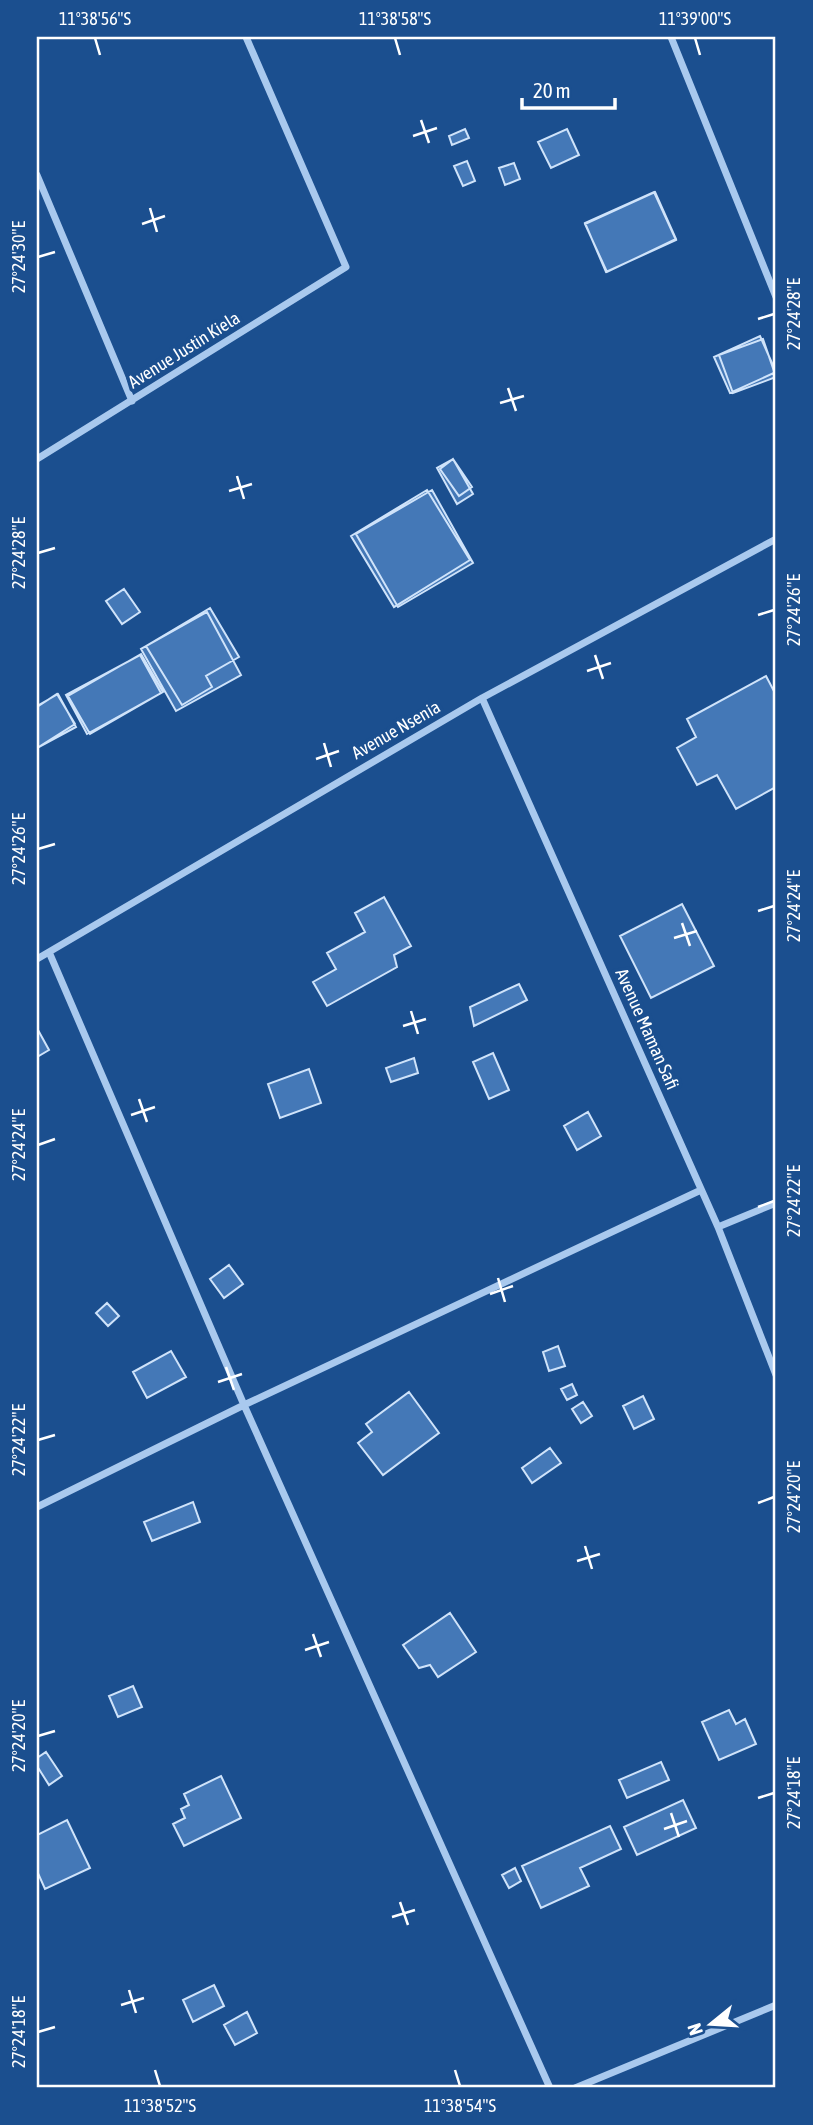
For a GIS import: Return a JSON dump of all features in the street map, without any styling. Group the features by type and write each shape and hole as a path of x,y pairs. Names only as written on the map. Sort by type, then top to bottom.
{"street":[{"name":"Avenue Justin Kiela","path":"37,459 346,267 246,37"},
{"path":"671,37 776,297"},
{"path":"37,175 132,401"},
{"name":"Avenue Nsenia","path":"37,959 482,698 776,539"},
{"name":"Avenue Maman Safi","path":"482,698 718,1227 776,1375"},
{"path":"49,952 244,1405 550,2088"},
{"path":"37,1507 244,1405 701,1190"},
{"path":"718,1227 776,1203"},
{"path":"575,2088 776,2005"}],"building":[{"path":"465,129 469,138 452,145 449,136"},
{"path":"567,129 579,155 551,168 538,142"},
{"path":"467,161 475,181 463,186 454,166"},
{"path":"514,163 520,179 505,185 499,168"},
{"path":"654,192 676,240 606,272 585,223"},
{"path":"655,192 676,239 607,272 585,224"},
{"path":"760,336 776,372 730,393 714,357"},
{"path":"763,339 776,377 733,393 719,355"},
{"path":"453,459 472,487 459,496 440,469"},
{"path":"453,459 473,494 457,504 437,468"},
{"path":"427,490 470,560 394,607 351,536"},
{"path":"432,490 473,563 398,607 356,534"},
{"path":"124,589 140,612 122,624 106,601"},
{"path":"210,608 239,657 206,676 212,687 182,705 146,646"},
{"path":"207,612 241,675 176,711 141,649"},
{"path":"141,654 163,692 90,734 68,696"},
{"path":"140,655 161,693 87,734 66,695"},
{"path":"766,676 776,695 776,787 736,809 717,775 697,785 677,748 696,737 687,719"},
{"path":"57,694 75,724 37,748 37,707"},
{"path":"58,694 76,727 37,748 37,706"},
{"path":"384,897 411,946 394,955 397,967 327,1006 313,982 336,969 327,953 365,932 355,913"},
{"path":"682,904 714,966 651,998 620,936"},
{"path":"519,984 527,1000 474,1026 470,1007"},
{"path":"37,1031 49,1050 37,1057"},
{"path":"493,1053 509,1090 489,1099 473,1062"},
{"path":"414,1058 418,1073 391,1082 386,1068"},
{"path":"309,1069 321,1103 280,1118 268,1084"},
{"path":"588,1112 601,1136 577,1150 564,1126"},
{"path":"229,1265 243,1284 224,1298 210,1279"},
{"path":"107,1303 119,1316 108,1326 96,1313"},
{"path":"558,1346 565,1366 549,1371 543,1352"},
{"path":"171,1351 186,1377 147,1398 133,1372"},
{"path":"572,1384 577,1395 567,1400 561,1389"},
{"path":"409,1392 439,1433 383,1475 358,1443 372,1432 366,1424"},
{"path":"643,1396 654,1419 634,1429 623,1406"},
{"path":"583,1402 592,1416 581,1423 572,1409"},
{"path":"550,1448 561,1463 532,1483 522,1468"},
{"path":"193,1502 200,1522 152,1541 144,1522"},
{"path":"450,1613 476,1652 438,1677 430,1665 419,1668 403,1645"},
{"path":"133,1686 142,1707 118,1717 109,1696"},
{"path":"729,1710 736,1724 745,1719 756,1744 719,1760 702,1722"},
{"path":"46,1752 62,1776 49,1785 37,1766 37,1758"},
{"path":"661,1762 669,1780 627,1798 619,1780"},
{"path":"221,1776 241,1818 184,1846 173,1824 185,1818 181,1809 189,1805 184,1794"},
{"path":"683,1800 696,1828 637,1855 624,1827"},
{"path":"67,1820 90,1868 45,1889 37,1871 37,1835"},
{"path":"610,1826 621,1849 580,1868 589,1886 541,1908 522,1866"},
{"path":"515,1868 521,1881 509,1888 502,1875"},
{"path":"214,1985 224,2006 193,2022 183,2000"},
{"path":"247,2012 257,2033 235,2045 224,2025"}]}
